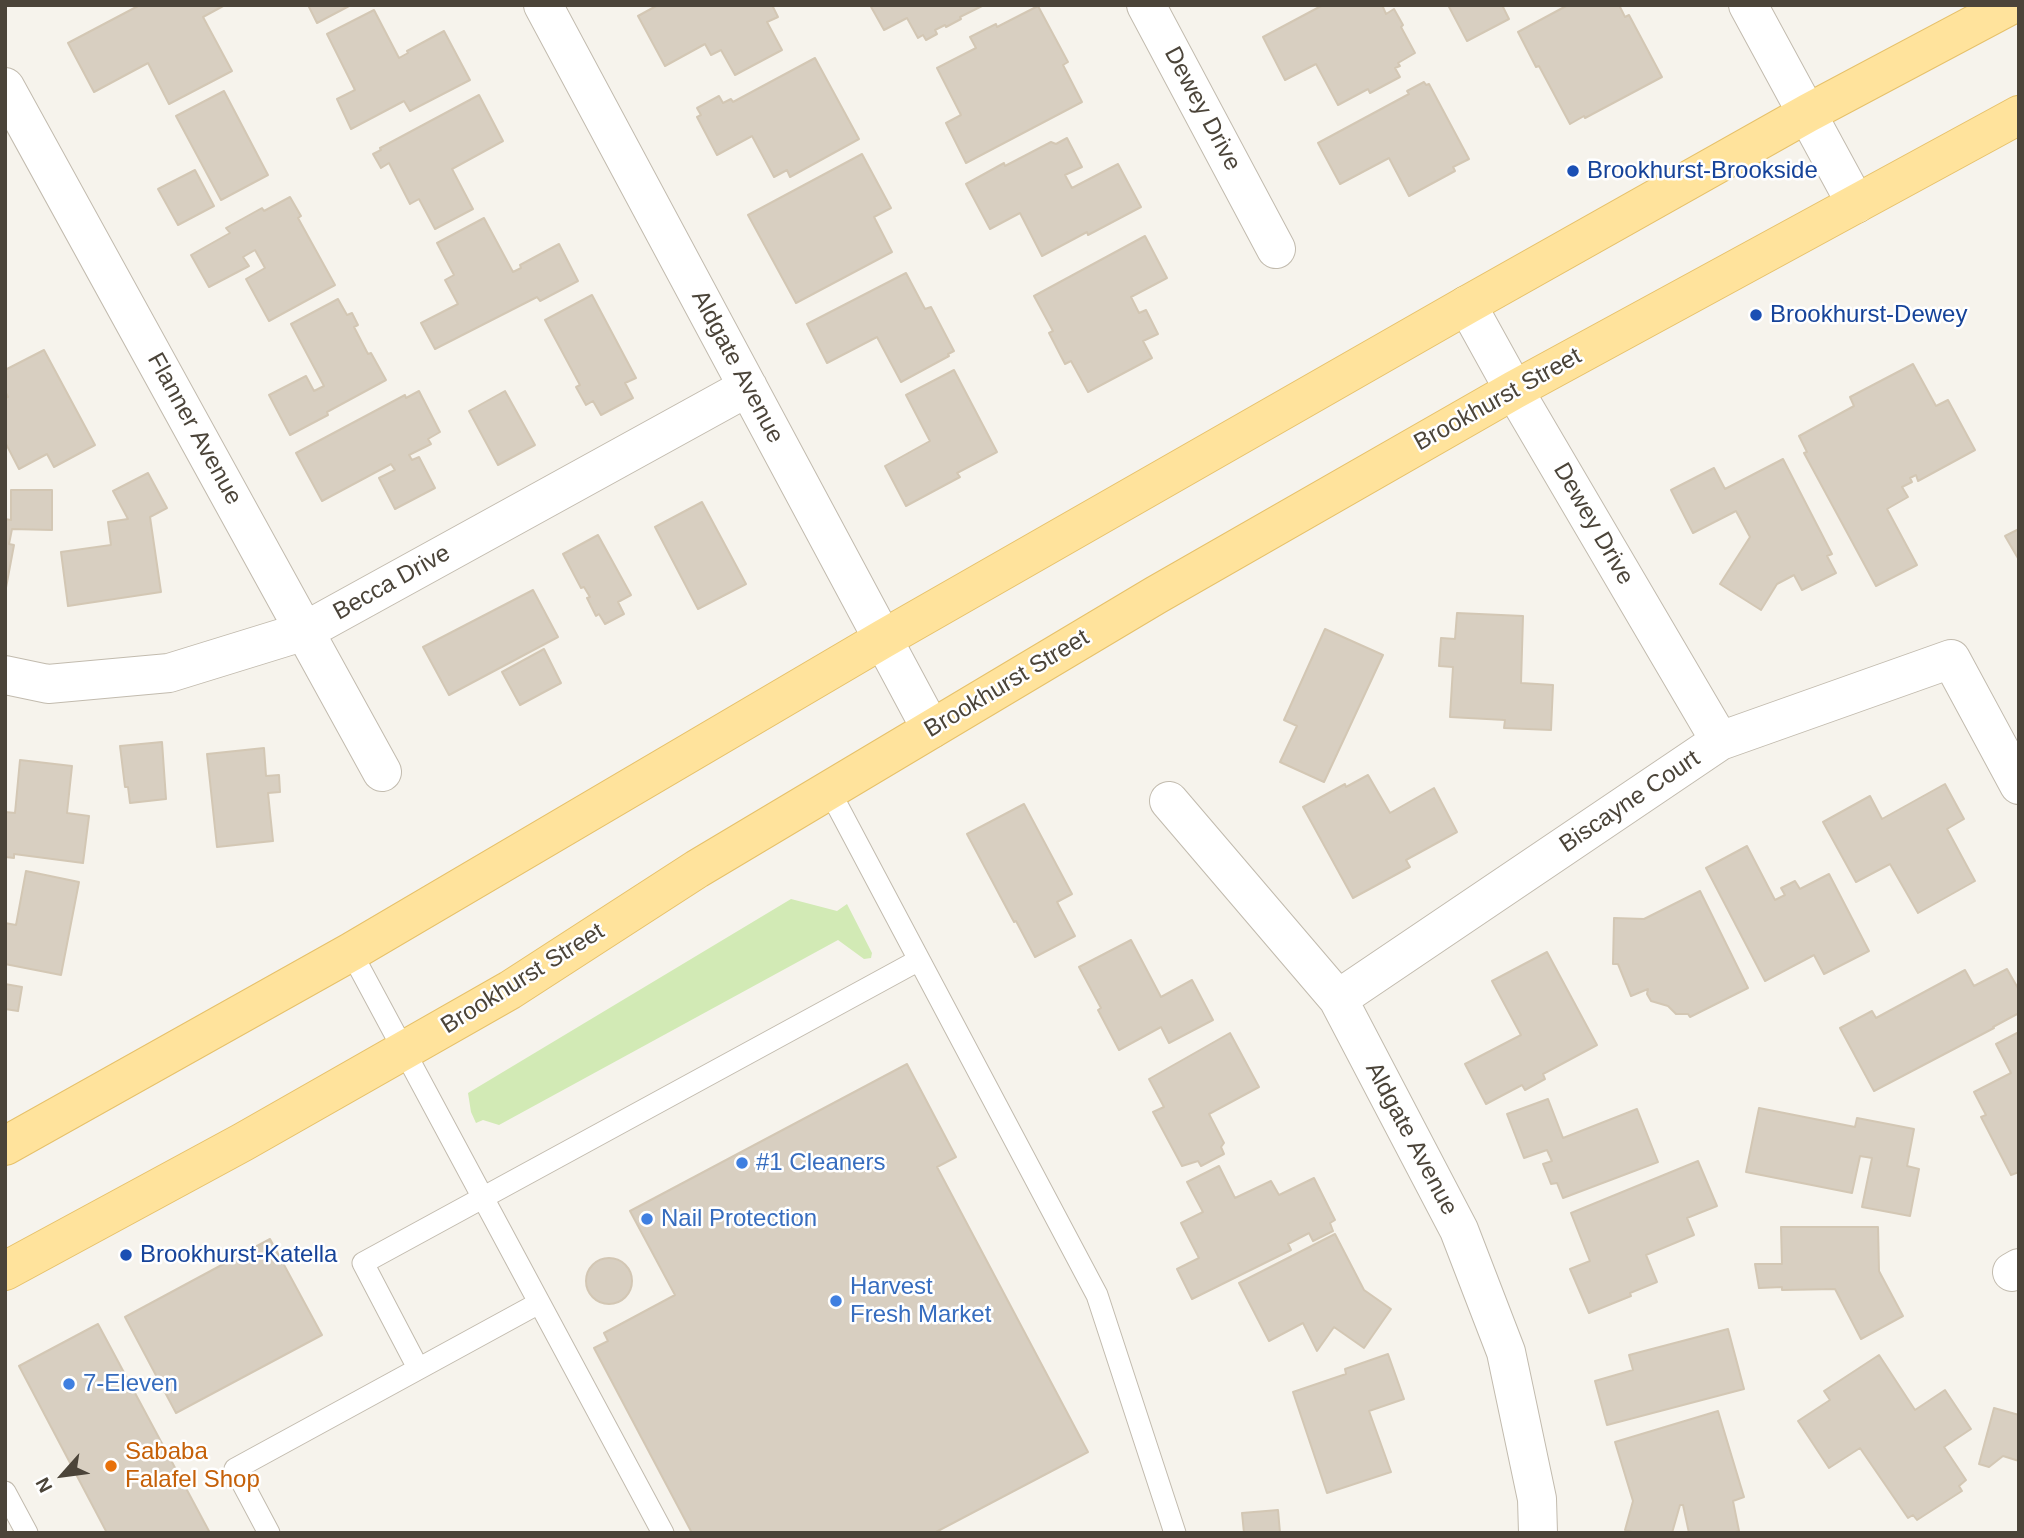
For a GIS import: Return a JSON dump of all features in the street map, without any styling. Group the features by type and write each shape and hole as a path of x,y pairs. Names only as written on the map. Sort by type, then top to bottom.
{"main road":[{"path":"5,1146 351,952 883,639 1467,305 1808,113 2011,5"},
{"name":"Brookhurst Street","path":"5,1271 243,1142 510,990 697,869 1156,595 1514,390 2019,115"}],"street":[{"name":"Aldgate Avenue","path":"543,5 932,729"},
{"path":"1748,5 1856,204"},
{"name":"Dewey Drive","path":"1155,8 1276,249"},
{"name":"Flanner Avenue","path":"5,87 382,772"},
{"name":"Dewey Drive","path":"1467,305 1720,741"},
{"name":"Becca Drive","path":"5,675 48,684 169,673 305,631 748,387"},
{"name":"Biscayne Court","path":"1338,999 1720,741 1951,659 2019,785"},
{"name":"Aldgate Avenue","path":"1169,801 1338,999 1459,1230 1506,1352 1537,1499 1538,1533"}],"lane":[{"path":"829,790 1097,1294 1175,1533"},
{"path":"351,952 663,1533"},
{"path":"418,1368 363,1263 919,960"},
{"path":"269,1533 234,1469 539,1303"},
{"path":"5,1492 27,1533"}],"green space":[{"path":"791,899 837,911 847,904 872,953 871,958 864,959 838,940 499,1125 483,1120 476,1123 468,1093"}],"building":[{"path":"140,5 225,5 203,17 232,71 169,104 148,63 94,92 68,43"},
{"path":"308,5 351,5 317,23"},
{"path":"658,5 772,5 778,17 767,22 782,50 735,75 721,50 711,55 705,44 665,66 638,16"},
{"path":"870,5 982,6 946,27 945,25 935,30 937,34 926,40 923,35 918,38 907,18 884,30"},
{"path":"1323,5 1382,5 1386,14 1394,9 1415,53 1398,63 1400,66 1395,68 1400,77 1370,93 1368,89 1338,105 1316,64 1285,80 1263,37"},
{"path":"1448,5 1502,5 1509,19 1467,41"},
{"path":"1568,5 1619,5 1625,17 1629,15 1662,77 1570,124 1518,32"},
{"path":"1038,6 1068,62 1063,65 1082,102 966,163 946,123 961,115 937,68 976,48 970,37 996,24 997,27"},
{"path":"374,10 399,58 444,31 470,80 410,111 404,101 351,129 337,99 355,90 327,34"},
{"path":"815,58 859,139 790,177 787,170 774,177 752,136 717,155 697,117 701,115 697,108 719,96 723,103 731,99 733,102"},
{"path":"1424,82 1429,84 1469,159 1453,167 1455,171 1409,196 1389,158 1340,184 1318,143 1409,94 1407,91"},
{"path":"224,91 268,175 221,200 176,116"},
{"path":"479,95 503,141 452,169 473,209 435,229 419,199 410,204 389,163 381,168 373,154"},
{"path":"1067,138 1082,167 1065,175 1072,188 1118,164 1141,207 1042,256 1020,213 990,229 966,184 1004,163 1005,166 1051,142 1056,144"},
{"path":"862,154 891,208 874,217 892,252 796,303 748,215"},
{"path":"195,170 214,206 178,225 158,189"},
{"path":"290,197 301,216 298,218 335,285 269,321 246,279 265,268 255,250 243,257 249,266 209,287 191,255 230,233 226,228 262,208 264,211"},
{"path":"484,218 513,272 521,268 520,265 559,244 578,281 540,301 537,297 435,349 421,323 458,304 445,280 454,275 437,243"},
{"path":"1145,236 1167,278 1131,297 1139,313 1146,310 1158,334 1143,341 1152,358 1088,392 1071,361 1065,364 1049,333 1053,331 1034,296"},
{"path":"906,273 925,309 931,307 954,351 901,382 877,337 827,363 807,324"},
{"path":"592,295 636,378 625,383 633,398 601,415 593,401 586,405 576,387 580,385 545,320"},
{"path":"338,299 347,315 352,313 358,325 354,327 386,380 290,435 269,395 306,376 314,391 324,386 291,324"},
{"path":"44,350 95,445 54,467 47,454 19,469 5,442 5,398 8,397 5,391 5,370"},
{"path":"1913,364 1936,406 1948,400 1975,450 1918,481 1916,475 1910,478 1912,482 1902,487 1908,497 1887,509 1917,565 1876,586 1804,453 1807,452 1799,436 1854,406 1850,397"},
{"path":"954,370 997,452 957,473 960,477 906,506 885,466 930,441 906,395"},
{"path":"419,391 440,432 428,439 431,444 409,455 412,460 419,457 435,488 395,509 379,478 395,470 391,464 322,501 296,453 405,395 406,398"},
{"path":"505,391 535,445 498,465 469,411"},
{"path":"1783,459 1832,554 1827,556 1836,573 1802,590 1794,575 1777,584 1761,610 1720,584 1750,537 1736,511 1693,533 1671,490 1714,468 1725,489"},
{"path":"148,473 167,508 150,517 161,592 68,606 61,552 111,545 108,522 128,519 113,491"},
{"path":"11,490 52,490 52,530 12,529 9,544 14,545 5,593 5,519 11,520"},
{"path":"702,502 746,584 698,609 655,527"},
{"path":"2019,529 2019,560 2005,536"},
{"path":"598,535 631,595 618,602 624,614 605,624 599,614 596,616 587,598 590,597 584,587 581,588 563,554"},
{"path":"533,590 558,637 449,695 423,647"},
{"path":"1457,613 1523,616 1521,683 1553,685 1551,730 1504,728 1505,720 1450,717 1453,667 1439,666 1441,638 1455,639"},
{"path":"1325,629 1383,655 1324,782 1280,762 1297,726 1284,720"},
{"path":"544,649 561,683 520,705 502,672"},
{"path":"162,742 166,799 130,803 128,787 125,787 120,746"},
{"path":"264,748 266,776 279,775 280,792 268,793 273,841 217,847 207,754"},
{"path":"20,760 72,766 67,813 89,816 83,863 14,854 14,858 5,857 5,812 15,813"},
{"path":"1368,775 1390,813 1434,788 1457,832 1406,860 1410,867 1353,898 1303,807"},
{"path":"1945,784 1964,819 1947,829 1975,881 1918,913 1890,864 1856,882 1823,822 1870,796 1882,819"},
{"path":"1024,804 1072,894 1057,902 1075,936 1035,957 967,834"},
{"path":"1747,846 1775,900 1785,895 1781,888 1795,881 1800,889 1829,874 1869,951 1824,974 1814,955 1765,981 1706,868"},
{"path":"26,871 79,882 61,975 5,964 5,923 16,925"},
{"path":"1700,891 1748,988 1690,1017 1688,1014 1676,1014 1668,1006 1651,1001 1647,994 1648,989 1631,996 1618,964 1613,964 1614,918 1644,919"},
{"path":"1131,940 1161,997 1192,980 1213,1020 1169,1043 1161,1027 1119,1050 1079,967"},
{"path":"1547,952 1597,1045 1543,1074 1545,1079 1525,1090 1522,1085 1486,1104 1465,1064 1521,1035 1492,981"},
{"path":"2007,969 2019,990 2019,1013 1874,1091 1840,1028 1872,1011 1876,1018 1965,970 1974,986"},
{"path":"5,984 22,987 18,1011 5,1009"},
{"path":"2019,1032 2019,1172 2011,1175 1981,1117 1986,1115 1974,1092 2011,1073 1996,1044"},
{"path":"1230,1033 1259,1087 1209,1114 1224,1143 1221,1147 1224,1154 1201,1166 1198,1161 1182,1166 1153,1112 1164,1107 1149,1079"},
{"name":"Harvest Fresh Market","path":"907,1064 956,1157 937,1167 1088,1452 934,1533 692,1533 594,1348 608,1341 604,1333 675,1295 630,1211"},
{"path":"1548,1099 1563,1138 1637,1109 1658,1162 1563,1198 1557,1183 1551,1184 1543,1164 1552,1161 1547,1150 1524,1158 1507,1114"},
{"path":"1759,1108 1855,1127 1857,1118 1914,1129 1907,1166 1919,1169 1910,1216 1862,1207 1872,1158 1860,1156 1852,1193 1746,1172"},
{"path":"1698,1161 1717,1206 1687,1218 1694,1235 1646,1255 1657,1282 1589,1313 1570,1269 1590,1261 1571,1213"},
{"path":"1219,1166 1235,1198 1271,1181 1279,1195 1314,1178 1335,1220 1330,1223 1333,1231 1313,1241 1309,1233 1288,1244 1291,1250 1192,1299 1177,1269 1199,1258 1181,1223 1203,1212 1187,1182"},
{"path":"1781,1227 1878,1227 1879,1271 1903,1316 1861,1339 1835,1289 1759,1288 1755,1264 1782,1264"},
{"path":"1335,1234 1364,1290 1391,1309 1364,1348 1334,1327 1317,1351 1303,1323 1269,1341 1239,1283"},
{"path":"270,1239 322,1335 176,1413 125,1317"},
{"path":"609,1258 625,1265 632,1281 625,1297 609,1304 593,1297 586,1281 593,1265"},
{"path":"98,1324 210,1533 107,1533 19,1366"},
{"path":"1728,1329 1744,1389 1607,1425 1595,1381 1633,1370 1629,1355"},
{"path":"1388,1354 1404,1399 1369,1411 1391,1472 1327,1493 1293,1392 1346,1374 1345,1369"},
{"path":"1879,1355 1915,1410 1945,1390 1971,1429 1944,1447 1966,1480 1959,1486 1962,1491 1917,1520 1913,1515 1908,1518 1860,1448 1829,1468 1798,1421 1830,1400 1824,1391"},
{"path":"1994,1408 2019,1415 2019,1461 2003,1456 1989,1467 1979,1464"},
{"path":"1718,1411 1744,1497 1733,1501 1739,1531 1689,1533 1683,1505 1680,1505 1672,1533 1636,1533 1625,1530 1633,1501 1615,1442"},
{"path":"1278,1510 1280,1533 1244,1533 1242,1513"}],"place":[{"name":"Brookhurst-Brookside","path":"1573,171"},
{"name":"Brookhurst-Dewey","path":"1756,315"},
{"name":"#1 Cleaners","path":"742,1163"},
{"name":"Nail Protection","path":"647,1219"},
{"name":"Brookhurst-Katella","path":"126,1255"},
{"name":"Harvest Fresh Market","path":"836,1301"},
{"name":"7-Eleven","path":"69,1384"},
{"name":"Sababa Falafel Shop","path":"111,1466"}]}
